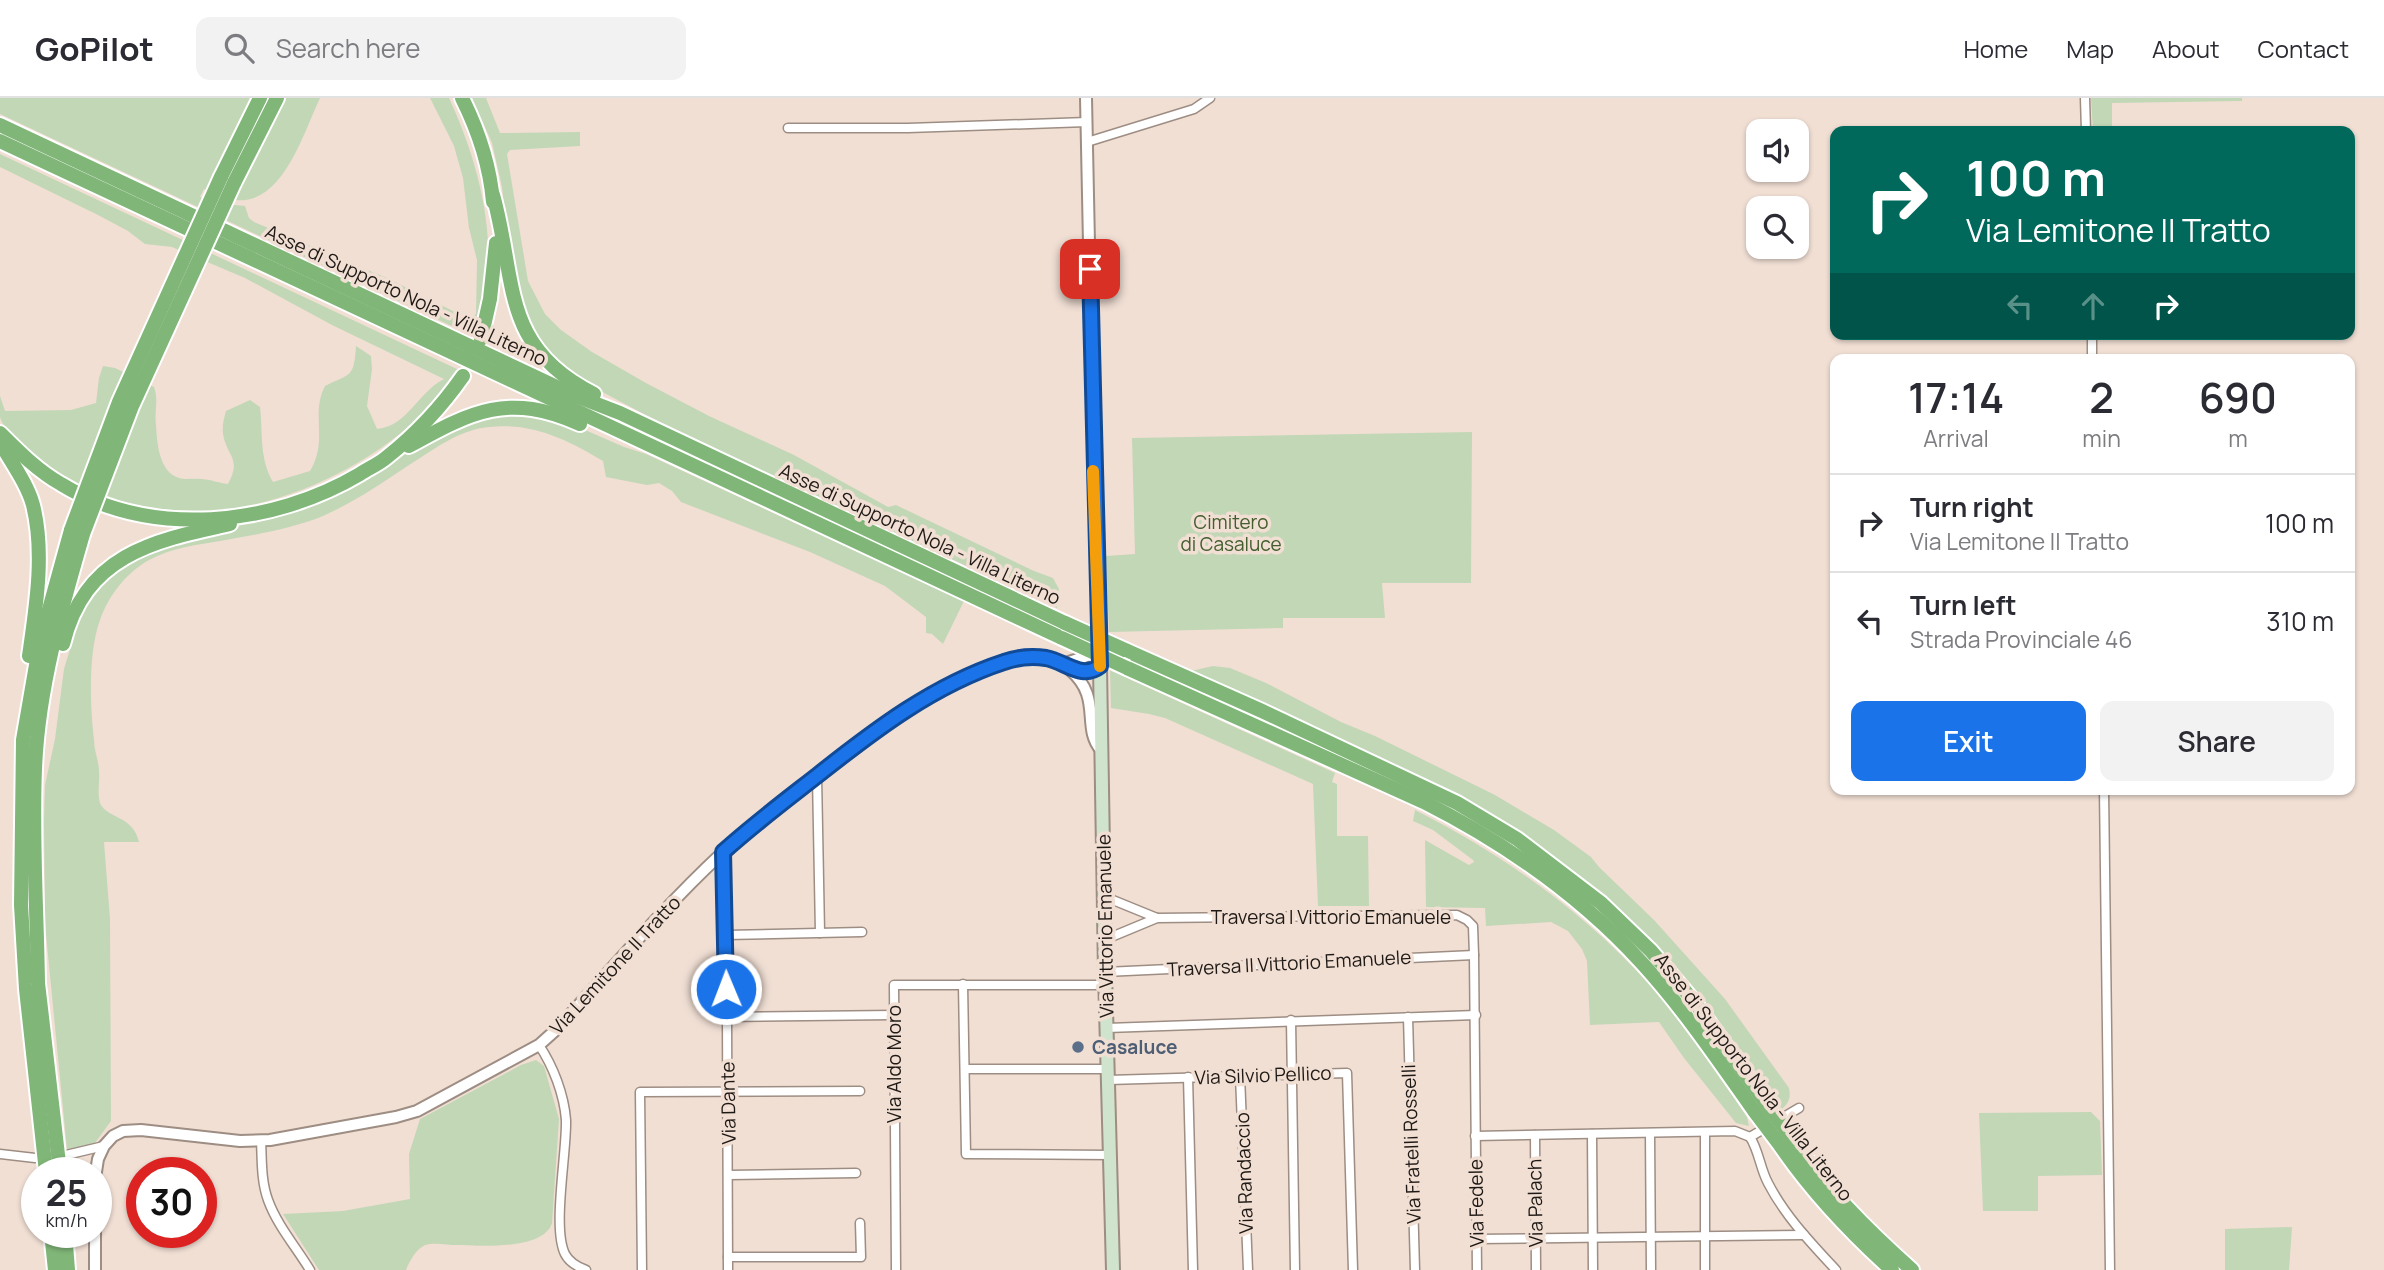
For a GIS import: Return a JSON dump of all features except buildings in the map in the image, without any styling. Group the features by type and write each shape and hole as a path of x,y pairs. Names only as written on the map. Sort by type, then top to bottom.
{"highway":[{"path":"23,740 40,642 77,532 228,180 260,98"},
{"path":"228,180 277,98"},
{"path":"462,98 477,131 502,229 515,306 528,336 555,369 574,384 606,400 620,413"},
{"name":"Asse di Supporto Nola - Villa Literno","path":"0,125 565,391 620,413 1065,623 1262,711 1457,803 1517,839 1574,880 1651,951 1696,1004 1761,1108"},
{"name":"Asse di Supporto Nola - Villa Literno","path":"0,141 1062,638 1424,802 1471,826 1518,855 1601,922 1642,962 1786,1141 1822,1200 1892,1270"},
{"path":"481,338 496,260 493,195"},
{"path":"386,458 426,422 450,396 463,376"},
{"path":"38,729 68,626 84,594 120,560 149,544 179,534 231,524 251,515 310,500 468,415 504,408 539,411 564,417 604,434 635,439"},
{"path":"0,433 34,465 61,485 122,511 154,517 188,519 251,515"},
{"path":"0,442 33,503 39,545 35,613 26,672 22,905 58,1157"},
{"path":"45,1157 32,986 35,769 38,729 50,657 77,532"},
{"name":"Asse di Supporto Nola - Villa Literno","path":"1786,1141 1847,1208 1912,1270"},
{"path":"53,1248 55,1270"},
{"path":"66,1248 68,1270"}],"main road":[{"name":"Via Vittorio Emanuele","path":"1100,666 1113,1270"}],"street":[{"path":"1086,98 1100,666"},
{"path":"1087,142 1194,109 1210,98"},
{"path":"2085,98 2086,126"},
{"path":"788,128 908,128 1087,122"},
{"path":"1063,664 1087,656 1099,626"},
{"name":"Via Lemitone II Tratto","path":"104,1146 113,1136 123,1132 141,1130 240,1141 261,1140 371,1122 417,1111 538,1045 558,1028 723,852 903,710 954,683 1023,657 1049,659 1063,664 1086,662 1100,666"},
{"path":"1063,664 1080,678 1089,694 1093,732 1101,750"},
{"path":"817,776 820,933"},
{"path":"2104,795 2110,1270"},
{"name":"Via Dante","path":"723,852 729,1175 728,1270"},
{"name":"Traversa I Vittorio Emanuele","path":"1104,897 1157,918"},
{"name":"Traversa I Vittorio Emanuele","path":"1104,940 1157,918 1457,915 1467,919 1473,926 1474,955"},
{"path":"724,934 862,932"},
{"name":"Traversa II Vittorio Emanuele","path":"1105,978 1474,955"},
{"name":"Via Fedele","path":"1474,955 1478,1270"},
{"name":"Via Aldo Moro","path":"896,1270 894,985 1105,978"},
{"path":"963,984 966,1154 1111,1156"},
{"path":"1107,1028 1476,1014"},
{"path":"727,1017 894,1015"},
{"name":"Via Fratelli Rosselli","path":"1408,1017 1415,1270"},
{"path":"1291,1020 1295,1270"},
{"path":"538,1045 556,1079 566,1117 560,1222 562,1246 569,1260 586,1270"},
{"name":"Via Silvio Pellico","path":"965,1069 1188,1077 1347,1073 1353,1270"},
{"name":"Via Randaccio","path":"1240,1076 1248,1270"},
{"path":"1188,1077 1192,1270"},
{"path":"642,1270 640,1092 860,1091"},
{"path":"1750,1137 1799,1108"},
{"path":"1475,1136 1735,1131 1750,1137 1755,1144 1761,1169 1773,1191 1804,1236 1836,1270"},
{"path":"1705,1132 1705,1270"},
{"path":"1650,1133 1651,1270"},
{"path":"1592,1134 1593,1270"},
{"name":"Via Palach","path":"1535,1135 1536,1270"},
{"path":"261,1140 267,1198 310,1270"},
{"path":"66,1155 104,1146"},
{"path":"99,1157 104,1146"},
{"path":"0,1154 35,1157"},
{"path":"729,1175 856,1172"},
{"path":"728,1256 861,1257 860,1223"},
{"path":"1477,1239 1804,1236"},
{"path":"95,1248 95,1270"}],"green space":[{"path":"0,98 320,98 290,164 266,191 252,199 235,200 204,189 200,197 224,204 245,206 249,218 254,222 389,279 469,319 476,314 477,260 469,228 463,178 454,146 430,98 449,98 474,165 488,236 487,284 475,337 0,114"},
{"path":"472,98 486,98 500,133 580,132 580,146 510,150 507,154 528,281 545,314 561,330 592,352 646,383 709,416 794,455 888,507 896,505 1053,578 1059,589 1057,608 689,438 576,378 555,362 523,318 511,271 502,187 492,143"},
{"path":"2091,98 2242,98 2242,101 2112,103 2112,126 2093,126"},
{"path":"0,154 459,370 431,406 392,440 354,465 312,486 267,501 221,510 176,512 131,505 88,490 48,468 12,435 0,417 0,396 5,411 71,410 96,403 103,366 115,368 154,387 158,448 167,470 179,478 228,484 234,463 223,434 225,414 226,411 250,400 260,407 265,464 273,482 310,471 318,448 319,407 325,386 350,373 356,346 371,356 367,406 377,429 397,422 444,379 332,325 245,278 172,247 145,244 128,231 98,215 0,167"},
{"path":"526,413 576,426 646,454 964,601 943,644 932,634 926,633 926,617 885,586 810,552 681,502 672,491 659,483 647,485 606,477 603,461 590,453 549,434 520,427 489,427 457,436 356,499 311,521 184,548 149,560 133,571 113,593 100,620 93,648 92,711 94,744 99,767 100,803 108,812 131,827 139,842 104,842 110,919 111,1121 95,1143 67,1150 45,924 44,821 45,785 55,739 64,669 81,613 96,589 112,571 137,553 308,506 355,485 415,448 484,415"},
{"name":"Cimitero di Casaluce","path":"1472,432 1471,583 1382,583 1385,618 1283,618 1283,628 1109,632 1106,556 1135,554 1132,438"},
{"path":"1213,666 1230,668 1266,683 1495,795 1554,830 1591,857 1654,920 1725,999 1789,1088 1786,1105 1781,1110 1735,1044 1674,968 1609,902 1574,873 1536,845 1453,794 1191,671"},
{"path":"1110,670 1335,773 1332,782 1337,784 1337,836 1368,836 1369,906 1318,906 1313,784 1165,718 1111,708"},
{"path":"1415,810 1479,845 1540,886 1624,957 1688,1032 1747,1117 1749,1126 1736,1123 1659,1022 1590,1025 1587,961 1582,949 1568,931 1551,922 1486,926 1485,908 1426,907 1425,840 1469,865 1474,862 1433,830 1413,821"},
{"path":"536,1060 544,1066 559,1119 552,1223 547,1232 537,1238 511,1245 425,1245 416,1253 406,1270 319,1270 283,1214 343,1211 410,1199 409,1154 420,1119 521,1065"},
{"path":"2091,1112 2100,1121 2102,1175 2038,1176 2038,1211 1983,1211 1979,1113"},
{"path":"2292,1227 2289,1270 2225,1270 2225,1229"}],"slow traffic":[{"path":"1093,471 1100,666"}],"place":[{"name":"Casaluce","path":"1078,1047"}],"route":[{"path":"726,989 723,852 748,830 903,710 954,683 1006,661 1023,657 1049,659 1084,672 1092,672 1100,666 1090,269"}]}
